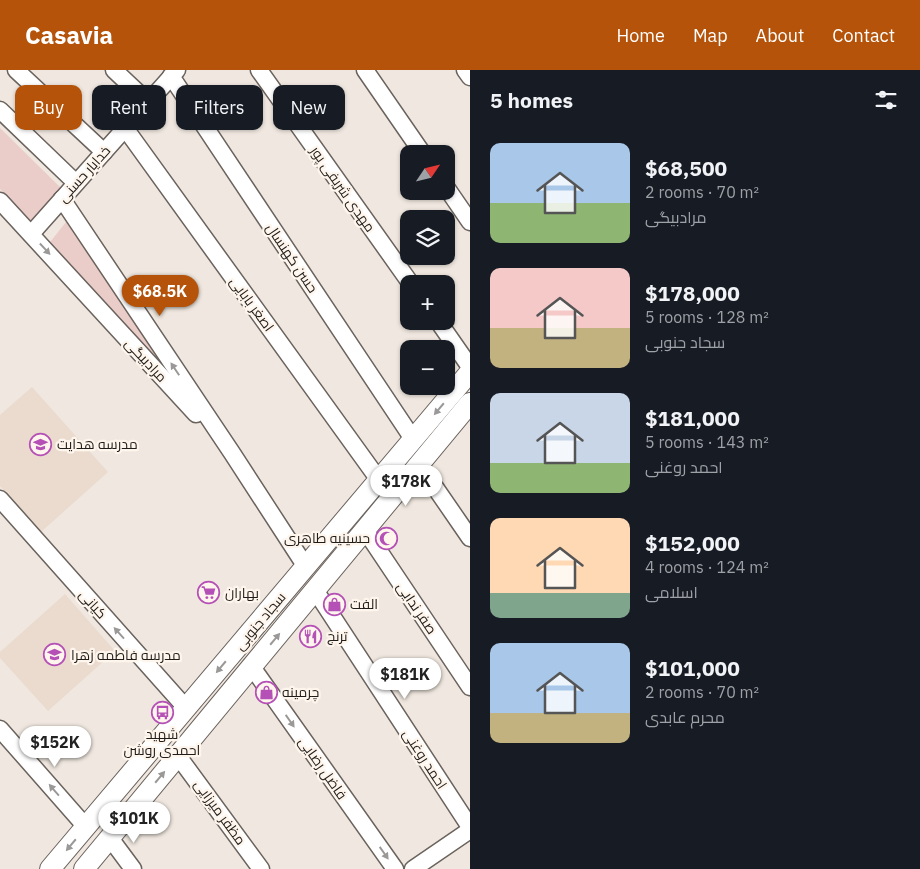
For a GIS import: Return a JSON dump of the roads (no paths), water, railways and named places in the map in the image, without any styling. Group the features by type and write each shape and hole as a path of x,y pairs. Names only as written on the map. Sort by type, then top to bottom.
{"main road":[{"name":"سجاد جنوبی","path":"50,869 413,440 467,390"},
{"name":"سجاد جنوبی","path":"84,869 420,464 467,390"},
{"path":"349,515 365,530"},
{"path":"306,567 315,590"}],"street":[{"path":"16,70 104,152"},
{"path":"114,70 130,85"},
{"name":"مهدی شریفی پور","path":"259,70 405,275"},
{"path":"365,70 417,145"},
{"path":"465,70 470,77"},
{"name":"خدایار حسنی","path":"163,85 174,73"},
{"name":"حسن کهنسال","path":"174,73 413,440"},
{"path":"0,110 76,183"},
{"name":"خدایار حسنی","path":"31,234 123,130"},
{"name":"اصغر بابایی","path":"126,130 379,480"},
{"name":"مرادبیگی","path":"62,199 306,567"},
{"path":"455,200 470,222"},
{"name":"مرادبیگی","path":"0,201 232,453"},
{"path":"444,330 470,367"},
{"path":"420,464 470,538"},
{"name":"کیانی","path":"0,499 186,708"},
{"name":"صفر ندایی","path":"365,530 470,686"},
{"name":"احمد روغنی","path":"315,590 470,828"},
{"name":"فاضل رضایی","path":"252,667 395,869"},
{"path":"0,729 86,826"},
{"name":"مظفر میرزایی","path":"178,756 261,869"},
{"path":"413,869 470,828"},
{"path":"110,838 133,869"}],"place":[{"name":"مدرسه هدایت","path":"41,444"},
{"name":"حسینیه طاهری","path":"386,538"},
{"name":"بهاران","path":"209,593"},
{"name":"الفت","path":"334,604"},
{"name":"ترنج","path":"311,636"},
{"name":"مدرسه فاطمه زهرا","path":"55,655"},
{"name":"چرمینه","path":"266,692"},
{"name":"شهید احمدی روشن","path":"162,712"}]}
